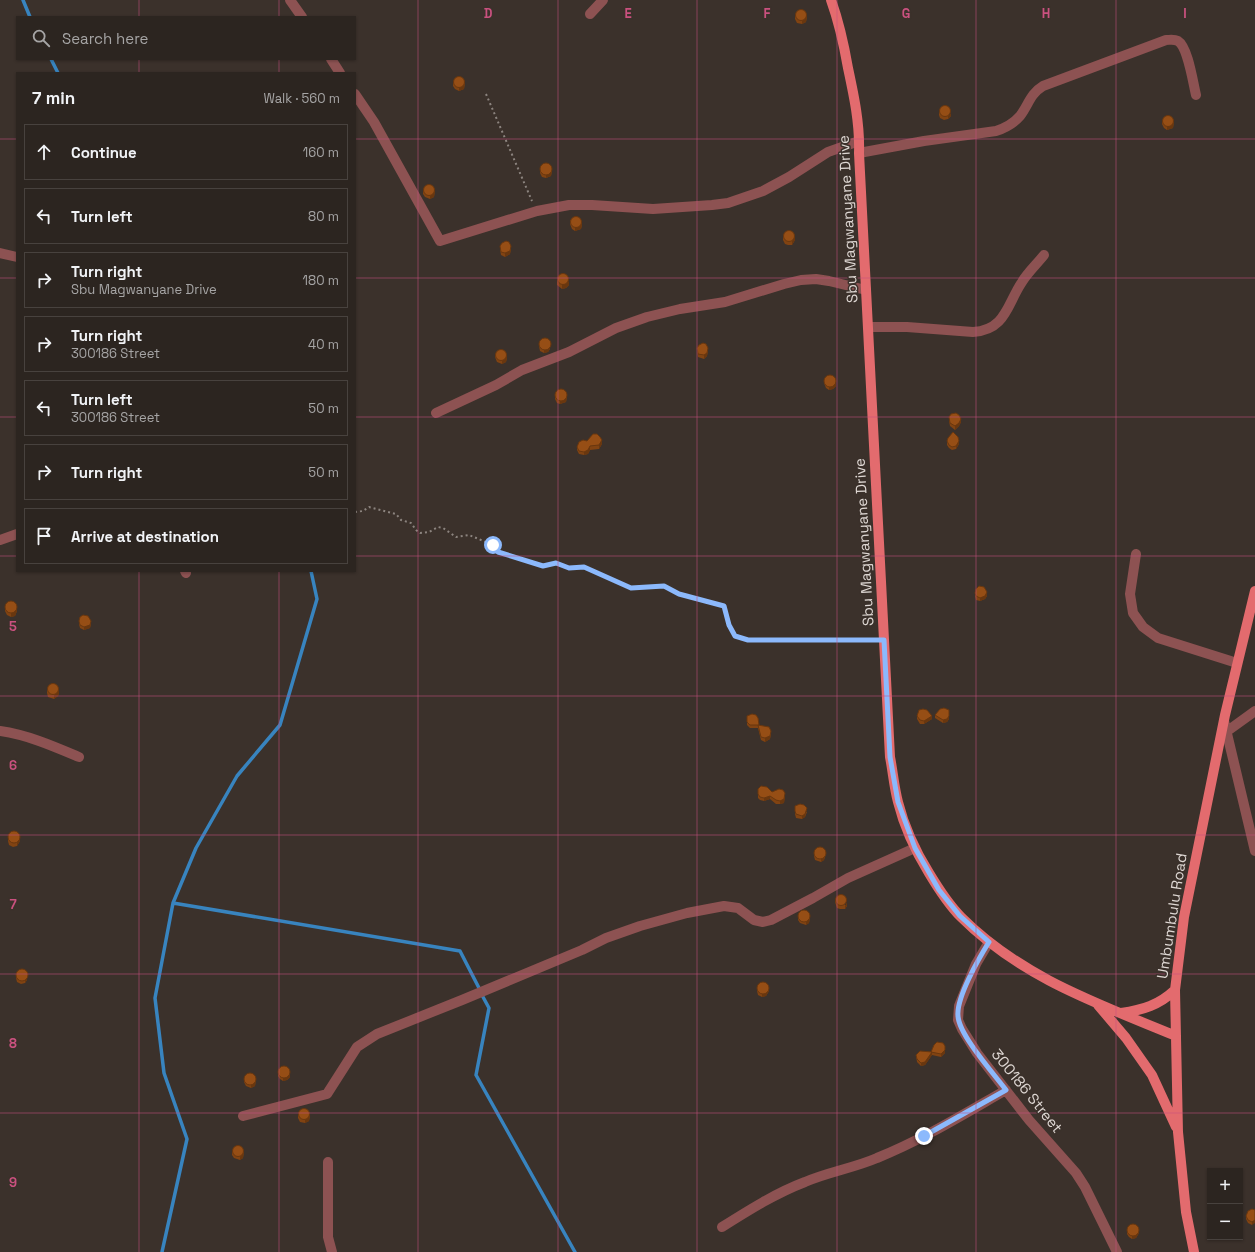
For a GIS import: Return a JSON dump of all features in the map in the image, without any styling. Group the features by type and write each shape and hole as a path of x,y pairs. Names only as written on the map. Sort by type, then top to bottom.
{"main road":[{"name":"Sbu Magwanyane Drive","path":"831,0 836,15 855,98 859,141 890,757 898,802 915,848 939,890 960,916 989,942 1012,960 1047,980 1096,1003 1176,1036"},
{"name":"Umbumbulu Road","path":"1194,1252 1186,1212 1178,1132 1175,990 1184,917 1224,721 1255,591"},
{"path":"1121,1013 1138,1011 1154,1005 1166,998 1175,990"},
{"path":"1096,1003 1126,1038 1152,1075 1178,1132"}],"street":[{"path":"290,0 301,16"},
{"path":"590,14 603,0"},
{"path":"859,153 1003,129 1020,116 1030,97 1043,86 1166,40 1177,41 1182,44 1196,95"},
{"path":"332,60 339,72"},
{"path":"356,95 374,122 440,242 537,211 570,205 653,209 712,206 728,203 763,191 828,152 859,141"},
{"path":"0,253 16,257"},
{"path":"869,327 907,327 973,332 980,332 988,329 995,326 1002,319 1022,281 1044,255"},
{"path":"436,413 522,370 569,352 616,328 647,317 680,309 724,302 801,280 816,279 866,290"},
{"path":"0,540 16,534"},
{"path":"1136,554 1130,594 1134,612 1143,627 1158,638 1237,663"},
{"path":"1226,732 1255,711"},
{"path":"1224,721 1255,851"},
{"path":"0,731 37,739 80,757"},
{"path":"243,1116 327,1094 357,1047 377,1034 582,950 606,938 640,926 687,913 724,906 738,908 759,922 771,920 848,878 915,848"},
{"name":"300186 Street","path":"989,942 976,964 958,1006 958,1020 977,1053 1030,1120 1076,1173 1085,1186 1117,1252"},
{"path":"722,1227 758,1205 806,1181 860,1165 898,1149 1006,1090"},
{"path":"328,1162 328,1237 332,1252"}],"path":[{"path":"486,94 537,211"},
{"path":"356,512 363,511 369,507 382,510 396,514 401,520 411,523 420,533 429,532 438,527 443,528 456,538 469,535 493,545 498,552 543,566 556,563 569,568 584,567 631,588 664,586 679,594 724,606 729,625 735,636 748,640 884,640"}],"building":[{"path":"801,9 805,11 807,15 805,19 801,21 797,19 795,15 797,11"},
{"path":"459,76 463,78 465,82 463,86 459,88 455,86 453,82 455,78"},
{"path":"945,105 949,107 951,111 949,115 945,117 941,115 939,111 941,107"},
{"path":"1168,115 1172,117 1174,121 1172,125 1168,127 1164,125 1162,121 1164,117"},
{"path":"546,163 550,165 552,169 550,173 546,175 542,173 540,169 542,165"},
{"path":"429,184 433,186 435,190 433,194 429,196 425,194 423,190 425,186"},
{"path":"576,216 580,218 582,222 580,226 576,228 572,226 570,222 572,218"},
{"path":"789,230 793,232 795,236 793,240 789,242 785,240 783,236 785,232"},
{"path":"506,241 509,242 511,246 510,251 505,253 501,252 500,246"},
{"path":"563,273 567,275 569,279 567,283 563,285 559,283 557,279 559,275"},
{"path":"545,338 549,340 551,344 549,348 545,350 541,348 539,344 541,340"},
{"path":"703,343 706,344 708,348 707,353 704,355 698,354 697,348"},
{"path":"501,349 505,351 507,355 505,359 501,361 497,359 495,355 497,351"},
{"path":"830,375 834,377 836,381 834,385 830,387 826,385 824,381 826,377"},
{"path":"561,389 565,391 567,395 565,399 561,401 557,399 555,395 557,391"},
{"path":"956,413 961,419 955,426 950,423 949,417 951,414"},
{"path":"953,432 958,437 959,441 956,446 952,447 947,441"},
{"path":"593,434 597,434 602,440 599,445 590,446 588,450 584,452 579,451 577,447 579,442 583,440 587,441"},
{"path":"979,586 984,587 987,592 985,596 980,598 976,596 975,593"},
{"path":"11,601 15,603 17,607 15,611 11,613 7,611 5,607 7,603"},
{"path":"83,615 88,616 91,621 90,625 84,627 80,625 80,617"},
{"path":"53,683 57,685 59,689 57,693 53,695 49,693 47,689 49,685"},
{"path":"944,708 949,710 949,716 947,719 943,720 935,715 940,709"},
{"path":"919,710 927,710 932,716 924,721 920,720 917,716"},
{"path":"752,714 756,715 758,718 759,725 750,725 747,722 747,716"},
{"path":"758,725 769,727 771,731 770,736 765,738 761,737"},
{"path":"761,786 767,787 772,792 779,789 783,790 785,793 784,799 780,801 770,796 764,798 760,797 758,794 758,789"},
{"path":"800,804 807,808 805,814 802,816 796,814 795,811 795,806"},
{"path":"14,831 18,833 20,837 18,841 14,843 10,841 8,837 10,833"},
{"path":"820,847 824,849 826,853 824,857 820,859 816,857 814,853 816,849"},
{"path":"841,894 845,896 847,900 845,904 841,906 837,904 835,900 837,896"},
{"path":"804,910 808,912 810,916 808,920 804,922 800,920 798,916 800,912"},
{"path":"22,969 26,971 28,975 26,979 22,981 18,979 16,975 18,971"},
{"path":"763,982 767,984 769,988 767,992 763,994 759,992 757,988 759,984"},
{"path":"937,1042 943,1043 945,1046 945,1050 941,1054 931,1052"},
{"path":"920,1051 932,1052 925,1062 921,1063 917,1059 916,1055"},
{"path":"284,1066 288,1068 290,1072 288,1076 284,1078 280,1076 278,1072 280,1068"},
{"path":"250,1073 254,1075 256,1079 254,1083 250,1085 246,1083 244,1079 246,1075"},
{"path":"304,1108 308,1110 310,1114 308,1118 304,1120 300,1118 298,1114 300,1110"},
{"path":"238,1145 242,1147 244,1151 242,1155 238,1157 234,1155 232,1151 234,1147"},
{"path":"1252,1209 1255,1210 1255,1220 1252,1222 1248,1220 1246,1216 1248,1211"},
{"path":"1133,1224 1137,1226 1139,1230 1137,1234 1133,1236 1129,1234 1127,1230 1129,1226"}],"waterway":[{"path":"23,0 30,16"},
{"path":"52,60 58,72"},
{"path":"162,1252 187,1139 164,1073 155,998 173,903 196,848 237,776 280,725 317,599 311,572"},
{"path":"173,903 460,951 479,988"},
{"path":"483,997 489,1008 476,1075 575,1252"}],"route":[{"path":"493,545 498,552 543,566 556,563 569,568 584,567 631,588 664,586 679,594 724,606 729,625 735,636 748,640 884,640 890,757 898,802 915,848 939,890 960,916 989,942 976,964 965,988 958,1006 958,1020 977,1053 1006,1090 924,1136"}]}
